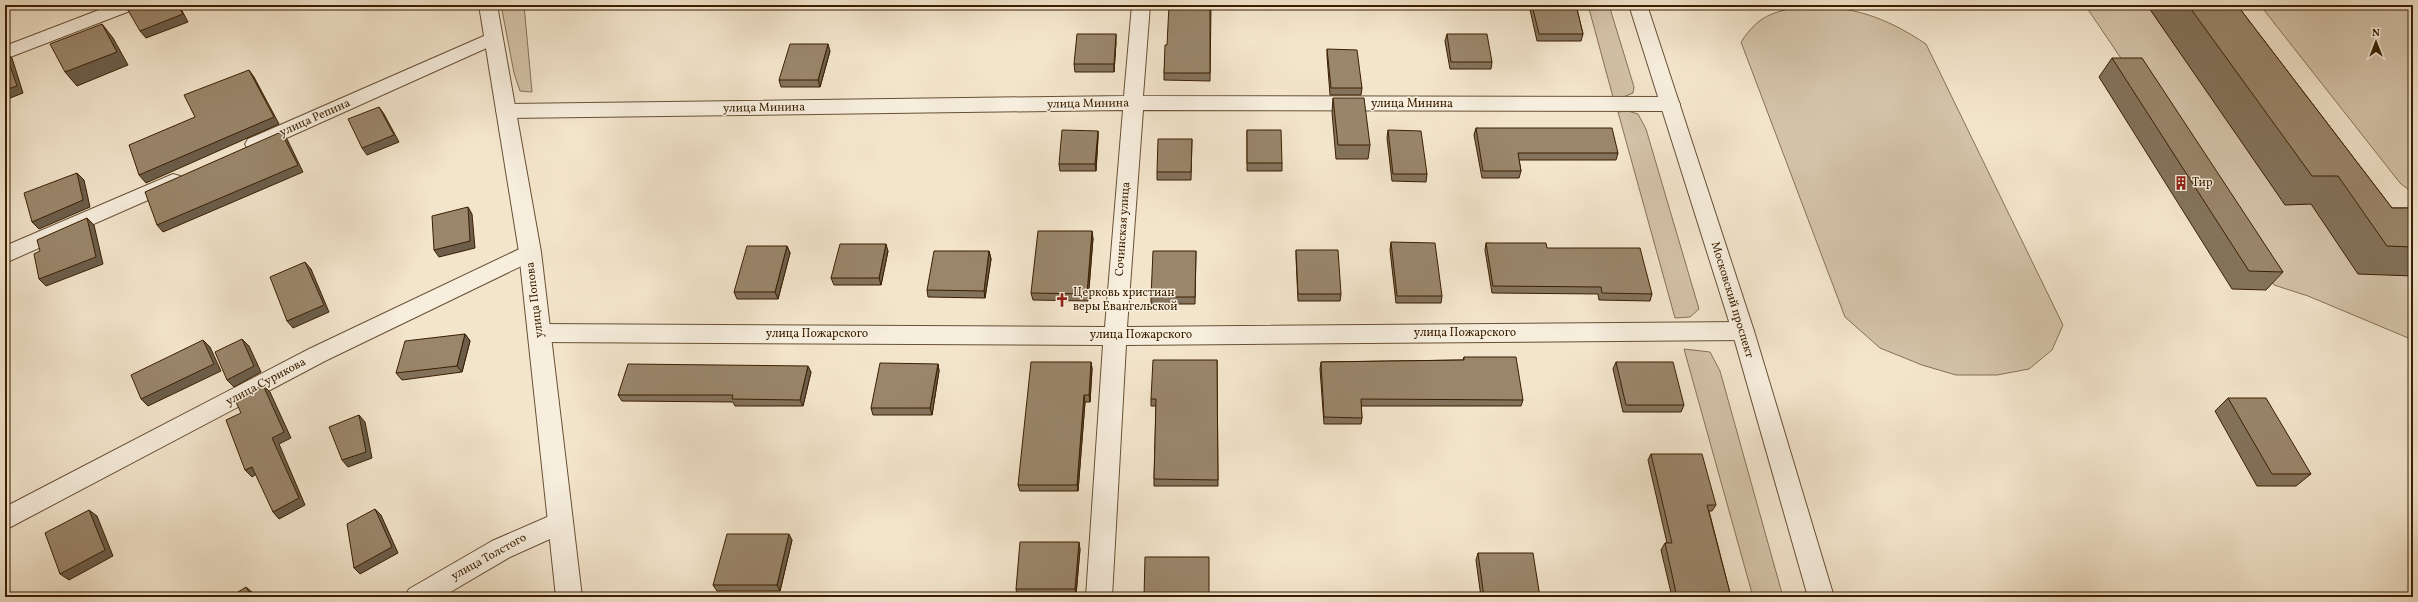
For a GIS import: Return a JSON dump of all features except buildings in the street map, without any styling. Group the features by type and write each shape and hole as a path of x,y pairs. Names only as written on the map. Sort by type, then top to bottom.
{"street":[{"path":"5,53 129,5"},
{"name":"улица Попова","path":"488,5 530,252 569,597"},
{"name":"Сочинская улица","path":"1099,597 1115,336 1132,103 1141,5"},
{"name":"Московский проспект","path":"1638,5 1742,331 1821,597"},
{"name":"улица Репина","path":"236,153 493,38"},
{"name":"улица Минина","path":"506,111 1132,103 1670,104"},
{"path":"5,256 193,172"},
{"name":"улица Сурикова","path":"5,518 316,355 530,252"},
{"name":"улица Пожарского","path":"539,333 1115,336 1742,331"},
{"name":"улица Толстого","path":"418,597 501,549 561,522"}],"shaded area":[{"path":"501,5 524,5 532,92 520,91 514,73"},
{"path":"1588,5 1609,5 1634,87 1633,93 1623,97 1613,97"},
{"path":"2085,5 2147,5 2285,204 2340,204 2413,276 2413,340 2308,296 2274,285"},
{"path":"2260,5 2413,5 2413,193 2400,183"},
{"path":"1802,6 1837,8 1867,14 1896,26 1926,44 2063,325 2052,350 2029,369 1997,375 1956,375 1922,365 1880,348 1845,317 1741,42 1754,26 1767,16"},
{"path":"1628,111 1638,114 1646,129 1699,309 1690,317 1675,318 1618,112"},
{"path":"1684,349 1710,352 1720,371 1783,597 1753,597"}],"place":[{"name":"Тир","path":"2181,183"},
{"name":"Церковь христиан веры Евангельской","path":"1062,300"}]}
